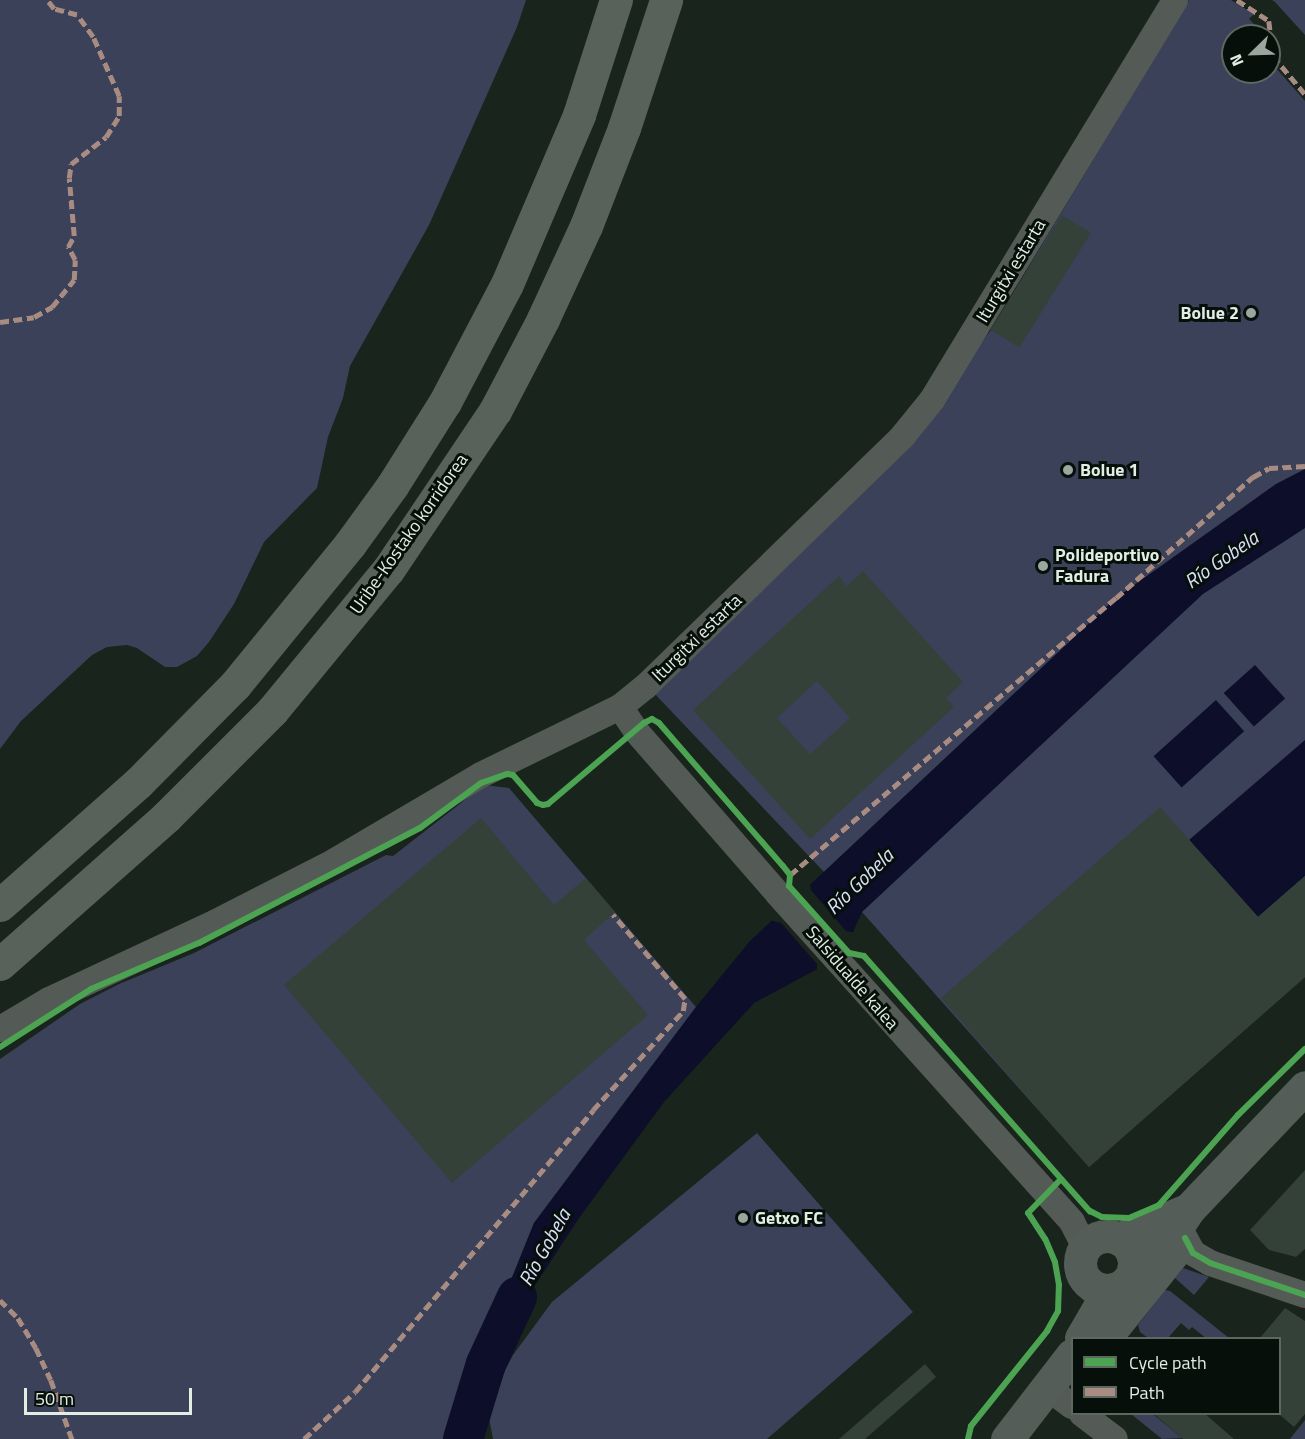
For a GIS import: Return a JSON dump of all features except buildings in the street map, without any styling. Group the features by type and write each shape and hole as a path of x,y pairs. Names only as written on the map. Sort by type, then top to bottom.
{"highway":[{"path":"0,905 138,783 235,685 350,544 392,486 445,402 507,284 579,115 616,0"},
{"name":"Uribe-Kostako korridorea","path":"0,964 166,817 265,718 388,570 495,411 543,319 586,226 624,128 666,0"}],"street":[{"name":"Iturgitxi estarta","path":"0,1029 49,1000 216,922 335,861 481,775 620,707 645,687 902,437 932,400 1175,0"},
{"name":"Salsidualde kalea","path":"620,707 636,731 778,894 1072,1222 1093,1272"},
{"path":"1092,1333 1192,1215 1236,1156 1305,1087"},
{"path":"1092,1333 1093,1272 1104,1236 1127,1251 1152,1258 1192,1215"},
{"path":"1192,1215 1193,1253 1210,1263 1305,1295"},
{"path":"1093,1272 1124,1284 1130,1277 1127,1251"},
{"path":"1007,1439 1064,1389 1071,1359"},
{"path":"1085,1415 1115,1439"}],"shaded area":[{"path":"0,0 526,0 517,27 429,225 350,366 343,398 328,437 317,488 264,542 234,604 209,642 197,656 177,667 165,667 137,648 127,645 107,647 92,655 21,721 0,749"},
{"name":"Polideportivo Fadura","path":"1189,0 1231,0 1254,14 1249,19 1254,24 1221,24 1221,84 1281,84 1281,74 1305,101 1305,977 1089,1167 862,912 653,692 909,439 991,330"},
{"path":"1272,0 1305,0 1305,35 1275,2"},
{"path":"484,785 509,788 696,1007 534,1223 447,1439 0,1439 0,1059 80,1004 119,984 194,953 386,855 393,856"},
{"name":"Getxo FC","path":"757,1133 913,1312 767,1439 493,1439 489,1418 494,1390 513,1355 552,1302"},
{"path":"1183,1268 1209,1277 1194,1295 1175,1278"},
{"path":"1165,1290 1170,1291 1228,1337 1205,1337 1192,1327 1189,1330 1181,1323 1169,1337 1147,1337 1140,1332 1138,1325"},
{"path":"1132,1415 1154,1415 1182,1438 1162,1439"},
{"path":"1305,1420 1305,1439 1290,1439"}],"water":[{"path":"1305,469 1305,528 1203,594 862,912 848,943 819,968 754,1003 664,1102 579,1218 471,1383 466,1439 447,1439 534,1223 696,1007 750,941 1116,598 1276,484"},
{"path":"1255,665 1285,698 1254,727 1224,693"},
{"path":"1216,700 1244,731 1182,787 1154,756"},
{"path":"1305,740 1305,876 1258,917 1189,840"}],"pier":[{"path":"810,881 811,890 846,931 856,933 851,945 817,973 817,964 781,923 769,920"}],"waterway":[{"name":"Río Gobela","path":"463,1439 486,1364 517,1297"}],"marked path":[{"path":"0,322 34,317 52,307 74,280 75,260 68,247 74,236 69,178 71,164 106,137 119,116 119,96 93,37 77,15 54,9 47,0"},
{"path":"1237,0 1269,21 1273,56 1305,94"},
{"path":"790,875 1116,598 1253,477 1269,468 1305,466"},
{"path":"304,1439 355,1392 593,1110 683,1011 685,999 613,915"},
{"path":"0,1300 18,1318 36,1348 51,1380 72,1439"}],"cycle path":[{"path":"0,1047 91,989 199,943 420,828 481,783 507,774 513,775 537,803 548,804 644,723 652,719 659,723 783,866 790,875 789,886 849,953 864,956 1090,1211 1102,1217 1129,1218 1159,1205 1238,1115 1305,1049"},
{"path":"968,1439 971,1426 1047,1331 1058,1311 1059,1285 1055,1262 1045,1239 1028,1213 1060,1180"},
{"path":"1185,1238 1193,1253 1210,1263 1305,1295"}],"place":[{"name":"Bolue 2","path":"1251,313"},
{"name":"Bolue 1","path":"1068,470"},
{"name":"Polideportivo Fadura","path":"1043,566"},
{"name":"Getxo FC","path":"743,1218"}]}
